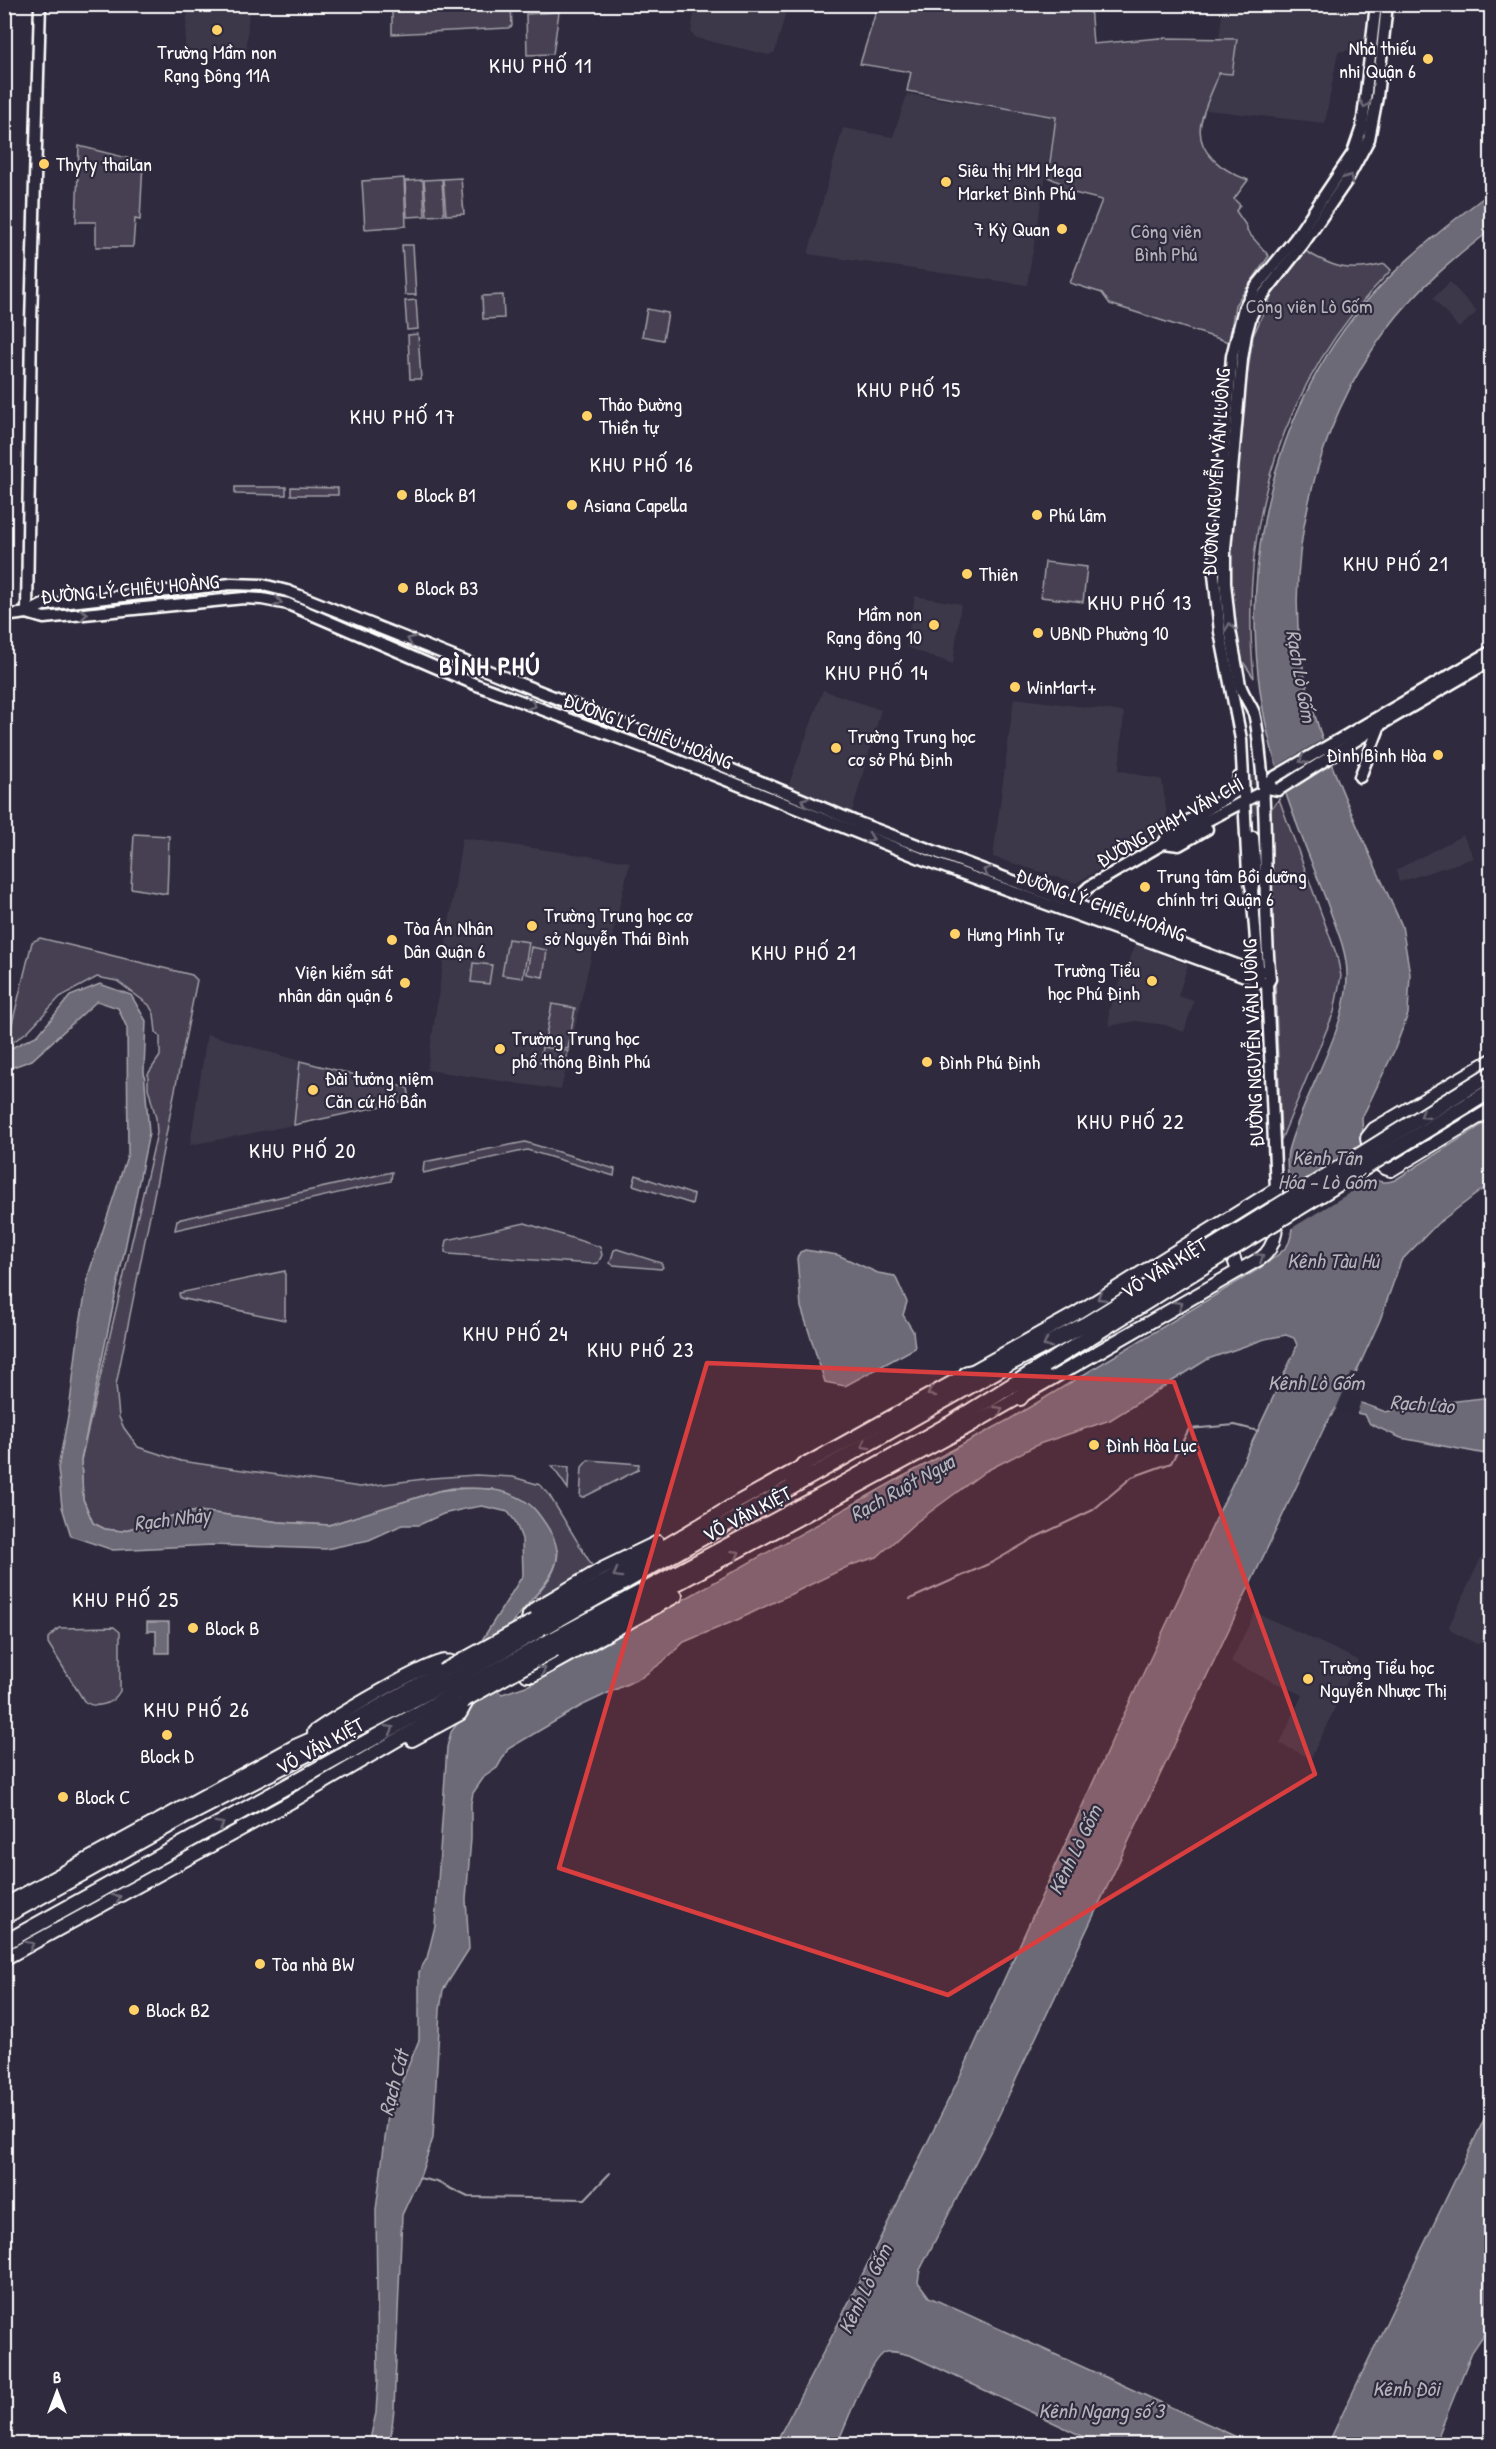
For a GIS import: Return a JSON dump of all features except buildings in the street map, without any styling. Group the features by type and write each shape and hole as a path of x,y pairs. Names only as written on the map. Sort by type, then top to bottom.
{"highway":[{"name":"VÕ VĂN KIỆT","path":"1020,1398 1031,1383 1491,1073"},
{"name":"VÕ VĂN KIỆT","path":"4,1917 186,1816 452,1687 552,1645 843,1484 952,1422 1212,1259 1491,1090"},
{"path":"1212,1259 1491,1101"},
{"name":"VÕ VĂN KIỆT","path":"4,1943 197,1838 452,1687 537,1626 791,1489 1007,1365 1212,1259"},
{"path":"967,1373 1007,1365"},
{"path":"791,1489 808,1463 833,1463"},
{"path":"837,1499 843,1484"},
{"path":"802,1506 822,1507"},
{"path":"186,1816 197,1838"}],"main road":[{"path":"4,616 27,613 31,323 40,4"},
{"name":"ĐƯỜNG NGUYỄN VĂN LUÔNG","path":"1263,977 1271,787 1253,711 1239,699 1220,632 1214,574 1235,342 1244,308 1256,287 1295,238 1353,153 1362,127 1376,4"},
{"name":"ĐƯỜNG NGUYỄN VĂN LUÔNG","path":"1276,1189 1263,977 1248,874 1240,685 1230,630 1225,583 1225,549 1242,359 1251,316 1259,300 1304,244 1347,180 1369,139 1377,97 1387,4"},
{"name":"ĐƯỜNG LÝ CHIÊU HOÀNG","path":"27,613 43,605 215,586 244,584 275,587 315,600 1068,907 1094,912 1263,977"},
{"name":"ĐƯỜNG LÝ CHIÊU HOÀNG","path":"27,613 44,618 216,599 247,597 277,601 483,687 654,751 928,861 1068,907 1263,977"},
{"name":"ĐƯỜNG PHẠM VĂN CHÍ","path":"1068,907 1089,887 1164,843 1271,787 1491,651"},
{"name":"ĐƯỜNG PHẠM VĂN CHÍ","path":"1336,747 1380,725 1491,660"},
{"path":"1239,699 1238,710 1253,775"},
{"path":"1239,699 1232,709 1238,760 1237,791 1169,833 1164,843 1179,845 1231,814 1236,816 1241,825 1244,878 1252,890"},
{"path":"1360,777 1380,725"},
{"path":"1252,890 1256,875 1255,813 1260,874 1265,894"},
{"path":"1089,887 1094,912"},
{"path":"1491,1060 1370,1133 1368,1144 1380,1167 1391,1170 1491,1109"},
{"name":"VÕ VĂN KIỆT","path":"537,1626 695,1526 1075,1314 1276,1189"},
{"name":"VÕ VĂN KIỆT","path":"552,1645 714,1566 837,1499 1020,1398 1269,1252 1275,1238 1276,1189"},
{"path":"1221,1223 1238,1271"},
{"path":"695,1526 602,1569 536,1608 527,1620 524,1667 527,1675 533,1675 694,1586 714,1566"},
{"path":"295,1746 330,1720 422,1669 443,1660 457,1664 463,1669 469,1699 460,1714 331,1785 296,1799"},
{"name":"VÕ VĂN KIỆT","path":"4,1905 295,1746 351,1721 452,1687"},
{"name":"VÕ VĂN KIỆT","path":"4,1959 296,1799 452,1687"}],"highlighted area":[{"path":"707,1363 1174,1382 1315,1774 948,1995 559,1868"}],"shaded area":[{"name":"Trường Mầm non Rạng Đông 11A","path":"188,5 249,5 246,61 184,55"},
{"path":"695,5 788,5 775,52 769,55 696,38 691,33"},
{"path":"1223,5 1367,5 1363,52 1348,50 1338,52 1325,123 1206,110 1219,73 1232,74 1237,39 1219,39"},
{"path":"907,94 1056,117 1027,285 808,254 843,128 893,137"},
{"path":"1450,282 1477,312 1459,328 1433,298"},
{"name":"Mầm non Rạng đông 10","path":"915,596 961,604 953,664 906,647"},
{"name":"Trường Trung học cơ sở Phú Định","path":"823,690 881,710 852,812 788,787"},
{"path":"1014,698 1124,712 1119,770 1162,780 1169,829 1076,883 993,857"},
{"path":"1463,835 1474,858 1399,882 1396,870"},
{"name":"Trường Trung học cơ sở Nguyễn Thái Bình","path":"462,838 630,862 611,941 595,939 561,1090 427,1070"},
{"name":"Trường Tiểu học Phú Định","path":"1136,944 1188,965 1178,996 1194,1001 1184,1032 1165,1025 1135,1021 1109,1026 1109,1009"},
{"path":"207,1034 300,1061 294,1125 190,1145"},
{"path":"1491,1546 1491,1634 1484,1642 1477,1644 1451,1631 1449,1626 1485,1549"},
{"name":"Trường Tiểu học Nguyễn Nhược Thị","path":"1255,1612 1358,1660 1311,1758 1280,1744 1302,1695 1231,1662"}],"green space":[{"path":"392,5 511,5 512,26 392,34"},
{"name":"Công viên Bình Phú","path":"878,5 1090,5 1093,44 1160,38 1237,39 1232,74 1219,73 1204,110 1200,134 1202,143 1213,159 1230,172 1248,180 1234,199 1240,205 1236,211 1247,227 1247,231 1269,256 1235,305 1229,342 1110,304 1102,293 1070,283 1102,200 1062,190 1061,183 1048,177 1056,117 907,91 911,72 860,64"},
{"path":"559,12 553,54 527,55 526,14"},
{"path":"79,146 143,162 140,220 135,219 133,247 96,247 96,222 76,222"},
{"path":"404,178 406,226 365,229 362,181"},
{"path":"461,178 464,214 446,215 443,179"},
{"path":"442,179 444,215 427,216 424,180"},
{"path":"423,180 425,216 407,217 405,181"},
{"path":"402,245 413,245 416,295 405,295"},
{"name":"Công viên Lò Gốm","path":"1302,249 1323,261 1342,267 1361,268 1385,264 1391,270 1353,313 1321,359 1295,408 1275,458 1261,511 1253,565 1251,621 1254,678 1237,653 1232,610 1230,551 1241,417 1253,336 1275,288"},
{"path":"503,295 504,318 483,319 482,296"},
{"path":"416,300 418,329 407,330 405,301"},
{"path":"647,309 668,313 663,340 642,336"},
{"path":"418,334 421,379 410,379 408,335"},
{"path":"235,487 286,487 286,495 235,494"},
{"path":"291,487 338,488 338,495 291,495"},
{"path":"1045,562 1087,567 1083,602 1041,597"},
{"path":"1279,799 1337,956 1341,976 1334,1012 1281,1140 1269,819 1270,810"},
{"path":"134,834 169,836 167,894 131,888"},
{"path":"40,938 192,975 197,980 116,1385 119,1417 138,1447 181,1461 360,1487 476,1475 513,1477 540,1485 548,1493 594,1569 538,1598 534,1597 553,1571 558,1551 493,1489 453,1488 438,1491 329,1525 279,1522 199,1511 179,1514 122,1531 105,1529 93,1523 83,1499 81,1460 157,1133 156,1118 148,1088 148,1074 160,1056 160,1037 156,1032 154,1014 149,1005 117,981 97,977 60,997 28,1031 5,1048 5,1028 12,1024 32,942"},
{"path":"508,939 529,942 523,978 502,975"},
{"path":"531,947 547,950 543,977 527,974"},
{"path":"473,963 492,965 489,984 471,982"},
{"path":"552,1004 575,1008 568,1049 544,1045"},
{"path":"542,1047 568,1051 565,1066 540,1062"},
{"path":"300,1061 408,1088 410,1100 294,1125"},
{"path":"525,1142 615,1169 614,1176 527,1150 423,1173 424,1162"},
{"path":"392,1172 391,1181 175,1230 177,1220"},
{"path":"636,1175 694,1195 692,1204 633,1185"},
{"path":"525,1223 600,1247 602,1255 598,1263 592,1264 445,1252 447,1240"},
{"path":"614,1250 661,1263 663,1267 661,1269 613,1265 610,1263"},
{"path":"285,1271 285,1320 180,1298 179,1293"},
{"path":"588,1460 639,1464 638,1470 580,1497 582,1467"},
{"path":"552,1466 569,1467 568,1489"},
{"path":"114,1627 120,1632 120,1691 109,1702 99,1705 89,1704 84,1701 48,1643 48,1638 59,1628"}],"water":[{"path":"1491,192 1491,230 1435,276 1398,315 1361,368 1340,410 1322,455 1309,502 1301,550 1297,598 1300,645 1308,691 1317,721 1350,810 1402,926 1410,974 1408,1014 1394,1051 1362,1118 1364,1156 1369,1176 1382,1182 1395,1180 1491,1119 1491,1183 1437,1224 1401,1261 1380,1320 1345,1397 1386,1412 1404,1407 1491,1397 1491,1455 1401,1438 1370,1424 1365,1415 1336,1408 1325,1426 993,2128 920,2270 918,2282 929,2297 1252,2444 1099,2444 912,2356 890,2352 884,2353 871,2369 837,2444 775,2444 834,2332 964,2068 1118,1727 1294,1353 1297,1345 1294,1338 1286,1335 1265,1339 1208,1359 1110,1420 1039,1444 986,1471 915,1523 877,1557 851,1565 737,1620 684,1642 642,1677 581,1706 508,1749 497,1768 484,1777 473,1793 471,1803 471,1839 466,1899 469,1949 443,1990 433,2138 421,2174 402,2215 394,2409 390,2444 369,2444 376,2413 378,2380 376,2210 388,2115 419,2040 419,1972 427,1958 435,1926 447,1747 451,1732 466,1712 475,1651 523,1575 522,1539 515,1521 508,1512 482,1506 443,1514 419,1525 402,1525 369,1540 326,1549 212,1545 113,1550 71,1536 62,1507 58,1468 69,1411 79,1329 89,1273 128,1153 127,1028 118,1008 97,1001 32,1060 5,1070 5,1051 38,1035 70,996 100,984 131,995 146,1021 144,1070 149,1133 81,1460 83,1499 93,1523 105,1529 122,1531 179,1514 199,1511 279,1522 329,1525 438,1491 478,1488 504,1492 517,1497 528,1503 547,1526 557,1548 557,1557 550,1577 489,1657 487,1668 489,1686 502,1694 529,1685 1010,1419 1259,1269 1284,1249 1291,1238 1292,1214 1288,1151 1340,1018 1347,975 1340,936 1293,815 1276,764 1262,704 1256,642 1257,579 1265,516 1281,455 1304,397 1335,343 1373,294 1401,266"},
{"path":"805,1250 838,1255 878,1273 895,1276 907,1302 903,1315 913,1331 915,1348 845,1386 825,1382 801,1307 797,1258 800,1252"},
{"path":"147,1622 169,1622 169,1653 156,1653 156,1631 147,1631"},
{"name":"Kênh Đôi","path":"1491,2105 1491,2324 1472,2352 1435,2444 1328,2444"}],"pier":[{"path":"1325,738 1334,761 1283,793 1274,768"},
{"path":"1366,1142 1368,1165 1376,1177 1287,1231 1287,1190"},
{"path":"1352,1372 1358,1374 1349,1395 1361,1401 1356,1416 1338,1411 1330,1423"}],"waterway":[{"path":"910,1599 993,1562 1036,1537 1093,1510 1132,1477 1171,1463 1189,1429 1235,1425 1258,1431"},
{"path":"419,2178 437,2182 468,2197 585,2199 610,2173"}],"tunnel":[{"path":"1250,775 1252,814"}],"place":[{"name":"Trường Mầm non Rạng Đông 11A","path":"217,30"},
{"name":"Nhà thiếu nhi Quận 6","path":"1428,59"},
{"name":"Thyty thailan","path":"44,164"},
{"name":"Siêu thị MM Mega Market Bình Phú","path":"946,182"},
{"name":"7 Kỳ Quan","path":"1062,229"},
{"name":"Thảo Đường Thiền tự","path":"587,416"},
{"name":"Block B1","path":"402,495"},
{"name":"Asiana Capella","path":"572,505"},
{"name":"Phú lâm","path":"1037,515"},
{"name":"Thiên","path":"967,574"},
{"name":"Block B3","path":"403,588"},
{"name":"Mầm non Rạng đông 10","path":"934,625"},
{"name":"UBND Phường 10","path":"1038,633"},
{"name":"WinMart+","path":"1015,687"},
{"name":"Trường Trung học cơ sở Phú Định","path":"836,748"},
{"name":"Đình Bình Hòa","path":"1438,755"},
{"name":"Trung tâm Bồi dưỡng chính trị Quận 6","path":"1145,887"},
{"name":"Trường Trung học cơ sở Nguyễn Thái Bình","path":"532,926"},
{"name":"Hưng Minh Tự","path":"955,934"},
{"name":"Tòa Án Nhân Dân Quận 6","path":"392,940"},
{"name":"Trường Tiểu học Phú Định","path":"1152,981"},
{"name":"Viện kiểm sát nhân dân quận 6","path":"405,983"},
{"name":"Trường Trung học phổ thông Bình Phú","path":"500,1049"},
{"name":"Đình Phú Định","path":"927,1062"},
{"name":"Đài tưởng niệm Căn cứ Hố Bần","path":"313,1090"},
{"name":"Đình Hòa Lục","path":"1094,1445"},
{"name":"Block B","path":"193,1628"},
{"name":"Trường Tiểu học Nguyễn Nhược Thị","path":"1308,1679"},
{"name":"Block D","path":"167,1735"},
{"name":"Block C","path":"63,1797"},
{"name":"Tòa nhà BW","path":"260,1964"},
{"name":"Block B2","path":"134,2010"}],"district":[{"name":"KHU PHỐ 11","path":"541,66"},
{"name":"KHU PHỐ 15","path":"909,390"},
{"name":"KHU PHỐ 17","path":"403,417"},
{"name":"KHU PHỐ 16","path":"642,465"},
{"name":"KHU PHỐ 21","path":"1396,564"},
{"name":"KHU PHỐ 13","path":"1140,603"},
{"name":"BÌNH PHÚ","path":"490,666"},
{"name":"KHU PHỐ 14","path":"877,673"},
{"name":"KHU PHỐ 21","path":"804,953"},
{"name":"KHU PHỐ 22","path":"1131,1122"},
{"name":"KHU PHỐ 20","path":"303,1151"},
{"name":"KHU PHỐ 24","path":"516,1334"},
{"name":"KHU PHỐ 23","path":"641,1350"},
{"name":"KHU PHỐ 25","path":"126,1600"},
{"name":"KHU PHỐ 26","path":"197,1710"}],"water label":[{"name":"Rạch Lò Gốm","path":"1301,676"},
{"name":"Kênh Tân Hóa - Lò Gốm","path":"1327,1170"},
{"name":"Kênh Tàu Hủ","path":"1333,1261"},
{"name":"Kênh Lò Gốm","path":"1316,1383"},
{"name":"Rạch Lào","path":"1422,1404"},
{"name":"Rạch Ruột Ngựa","path":"902,1488"},
{"name":"Rạch Nhảy","path":"172,1519"},
{"name":"Kênh Lò Gốm","path":"1075,1850"},
{"name":"Rạch Cát","path":"394,2083"},
{"name":"Kênh Lò Gốm","path":"865,2289"},
{"name":"Kênh Ngang số 3","path":"1101,2411"}]}
